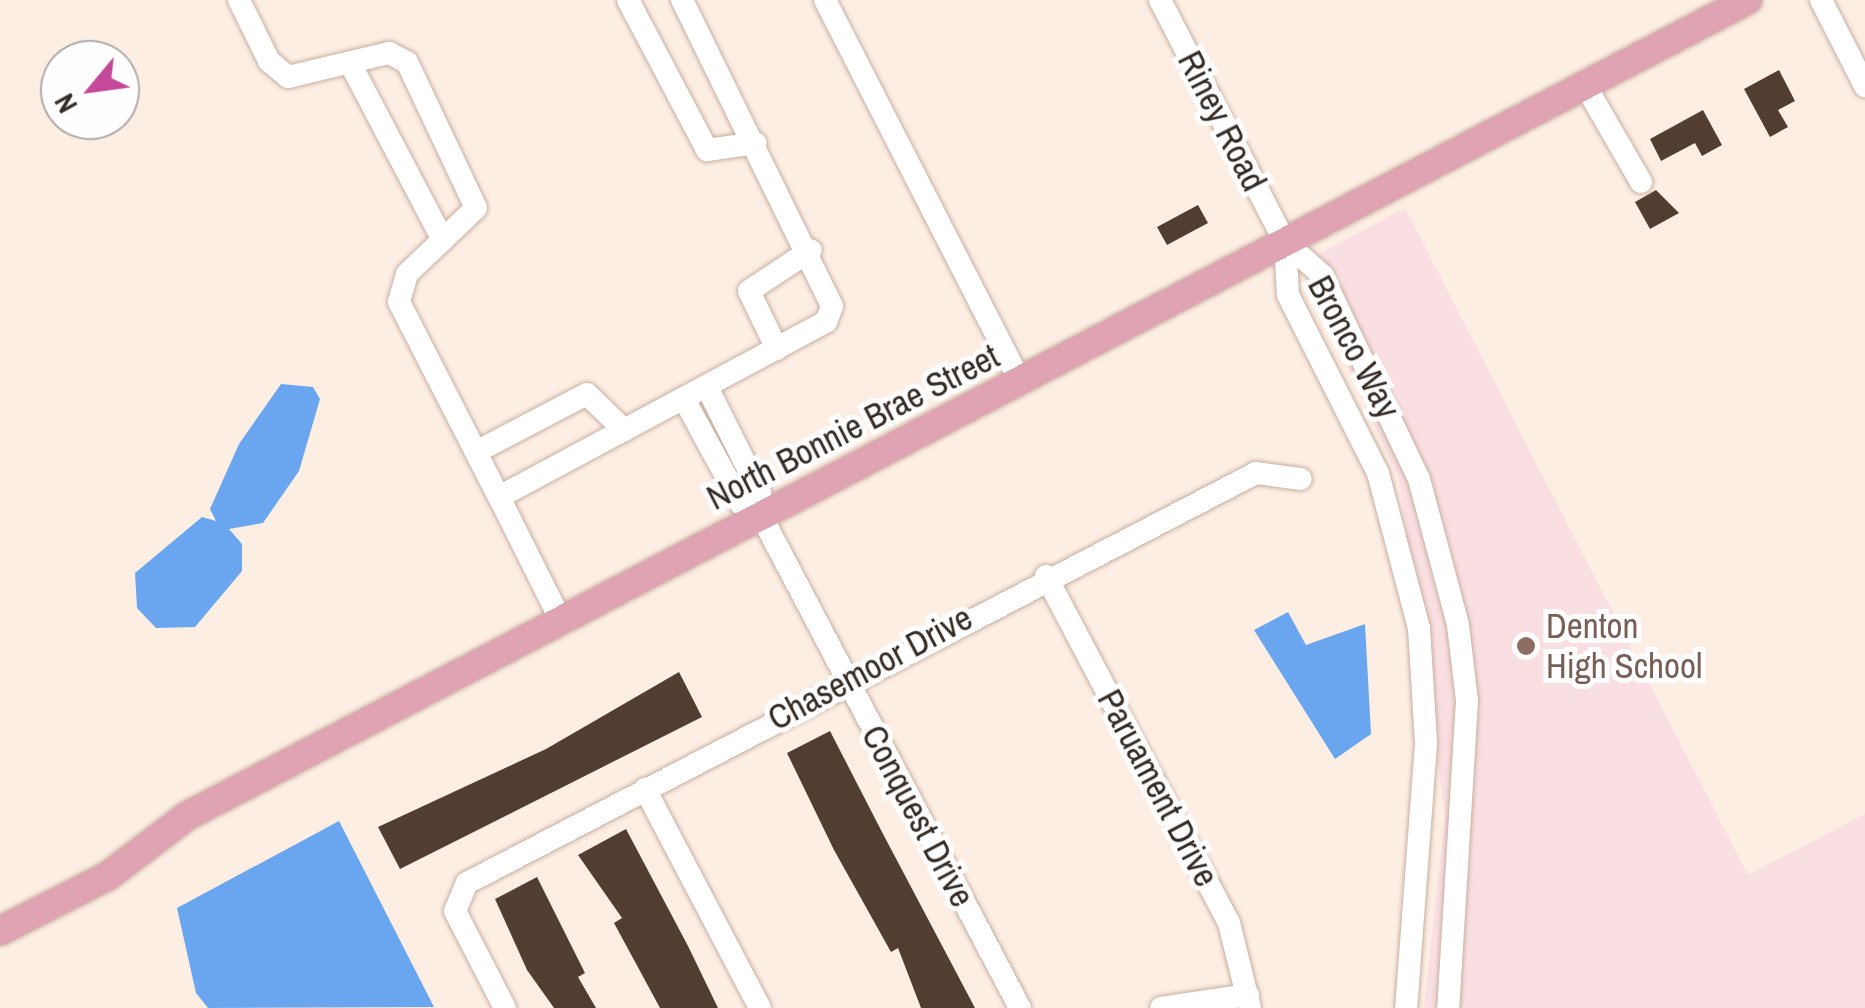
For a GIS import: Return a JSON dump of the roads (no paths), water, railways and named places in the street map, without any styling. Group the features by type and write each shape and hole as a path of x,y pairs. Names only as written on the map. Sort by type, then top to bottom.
{"main road":[{"name":"North Bonnie Brae Street","path":"0,931 108,876 188,816 561,621 759,511 1021,383 1748,0"}],"street":[{"path":"239,0 269,60 288,77 389,54 407,62 475,195 476,208 397,286 399,302 561,621"},
{"path":"628,0 707,150 756,142"},
{"path":"499,497 826,322 832,306 812,250 682,0"},
{"path":"825,0 1021,383"},
{"name":"Riney Road","path":"1160,0 1285,242"},
{"path":"1821,0 1865,86"},
{"path":"350,63 443,240"},
{"path":"1584,86 1641,182"},
{"name":"Bronco Way","path":"1285,242 1288,295 1378,473 1419,628 1426,744 1406,1008"},
{"name":"Bronco Way","path":"1285,242 1322,274 1395,421 1458,625 1466,701 1448,1008"},
{"path":"777,349 749,291 812,250"},
{"path":"684,399 741,504 759,511 760,493 706,387"},
{"path":"476,452 587,394 624,430"},
{"name":"Chasemoor Drive","path":"505,1008 454,901 468,883 1046,576 1256,473 1301,479"},
{"name":"Conquest Drive","path":"759,511 1020,1008"},
{"name":"Paruament Drive","path":"1046,576 1229,923 1249,1002"},
{"path":"645,789 760,1008"},
{"path":"1160,1008 1249,1002"}],"water":[{"path":"281,384 313,387 320,399 299,471 263,523 229,529 242,544 242,571 195,627 156,628 137,608 135,573 202,517 216,521 210,509 239,444"},
{"path":"1288,612 1306,645 1365,624 1371,734 1335,759 1254,630"},
{"path":"339,821 434,1007 208,1008 196,993 177,908"}],"place":[{"name":"Denton High School","path":"1526,646"}]}
